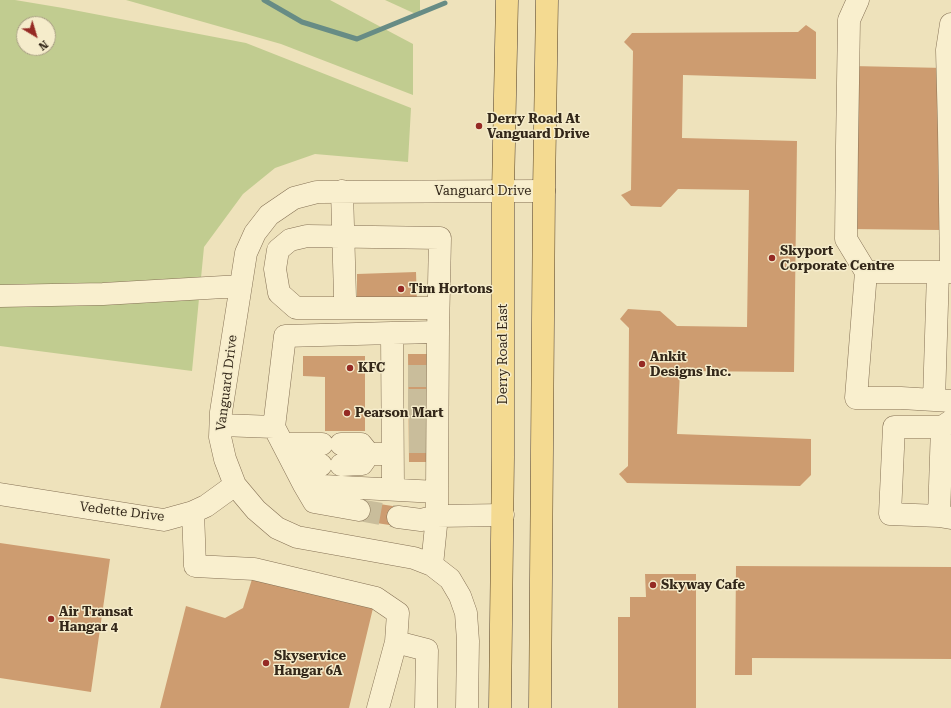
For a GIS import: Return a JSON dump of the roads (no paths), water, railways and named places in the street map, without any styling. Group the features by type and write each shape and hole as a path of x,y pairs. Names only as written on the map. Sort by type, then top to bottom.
{"main road":[{"name":"Derry Road East","path":"500,708 503,515 503,191 507,0"},
{"path":"540,708 547,0"}],"street":[{"path":"858,0 849,20 846,239 866,272 856,398 901,398 943,401 949,130 946,50 951,24"},
{"path":"337,302 344,236 342,191"},
{"name":"Vanguard Drive","path":"467,708 468,641 466,613 460,596 450,579 432,565 414,558 297,538 277,528 256,510 235,486 225,460 220,437 221,412 246,253 255,233 270,214 294,198 316,192 544,191"},
{"path":"432,565 437,516 435,376 438,332 440,238 307,236 290,240 278,250 275,269 279,293 296,308 337,302 438,308"},
{"path":"866,272 947,272"},
{"path":"0,296 103,294 241,286"},
{"path":"359,510 314,502 278,435 284,336 438,332"},
{"path":"392,333 400,376 398,446 393,489"},
{"path":"946,424 945,517 890,514 894,427 946,424"},
{"path":"221,425 278,435 331,455"},
{"path":"294,465 331,455 360,444 369,454 398,446"},
{"path":"304,485 437,492"},
{"name":"Vedette Drive","path":"0,494 164,520 193,512 206,506 235,486"},
{"path":"193,512 196,566 254,569 376,598 398,613 396,642 378,708"},
{"path":"398,517 421,520 437,516 503,515"},
{"path":"396,642 428,650 426,708"}],"waterway":[{"path":"264,0 302,22 357,39 445,3"}],"tunnel":[{"path":"408,376 432,376"},
{"path":"408,400 432,400"},
{"path":"409,421 432,421"},
{"path":"409,442 432,442"},
{"path":"359,510 398,517"}],"place":[{"name":"Derry Road At Vanguard Drive","path":"479,126"},
{"name":"Skyport Corporate Centre","path":"772,258"},
{"name":"Tim Hortons","path":"401,289"},
{"name":"Ankit Designs Inc.","path":"642,364"},
{"name":"KFC","path":"350,368"},
{"name":"Pearson Mart","path":"347,413"},
{"name":"Skyway Cafe","path":"653,585"},
{"name":"Air Transat Hangar 4","path":"51,619"},
{"name":"Skyservice Hangar 6A","path":"266,663"}]}
